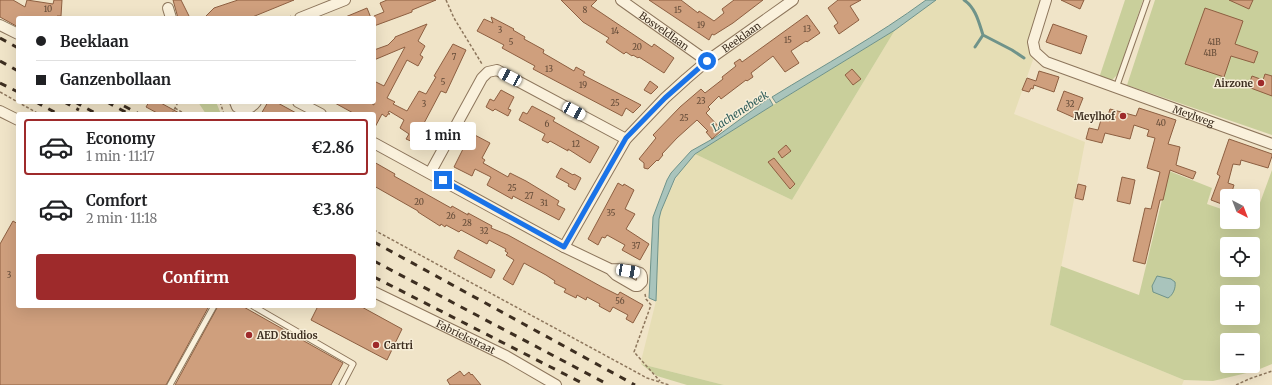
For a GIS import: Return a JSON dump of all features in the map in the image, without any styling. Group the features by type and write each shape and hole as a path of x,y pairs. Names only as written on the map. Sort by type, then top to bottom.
{"street":[{"path":"305,16 345,0"},
{"name":"Bosveldlaan","path":"621,0 707,61"},
{"name":"Beeklaan","path":"564,247 626,138 665,98 707,61 793,0"},
{"name":"Meylweg","path":"1046,0 1034,38 1035,52 1040,58 1051,64 1272,144"},
{"path":"0,25 16,33"},
{"path":"430,173 482,78 492,71 626,138"},
{"path":"236,104 237,107 247,109 255,104"},
{"path":"302,104 317,112"},
{"path":"0,111 16,119"},
{"path":"376,144 564,247 610,269 616,276 635,286 638,286"},
{"name":"Fabriekstraat","path":"376,293 506,356 556,385"}],"lane":[{"path":"1116,88 1146,0"},
{"path":"170,385 213,308"},
{"path":"257,308 353,364 342,385"}],"path":[{"path":"446,0 454,18 492,71"},
{"path":"0,92 16,101"},
{"path":"21,104 35,112"},
{"path":"173,112 177,104"},
{"path":"175,108 182,112"},
{"path":"376,231 647,378 669,385"},
{"path":"638,286 645,294 650,305 634,352 661,383"},
{"path":"1236,385 1272,371"}],"shaded area":[{"path":"936,0 1042,0 1034,57 1014,114 1085,142 1050,325 1184,380 1182,385 724,385 641,364 656,301 659,219 661,211 678,174 695,154 792,200 895,30"}],"green space":[{"path":"1125,0 1143,0 1118,74 1111,81 1099,78"},
{"path":"1155,0 1272,0 1272,135 1127,85"},
{"path":"895,30 792,200 695,154 773,105"},
{"path":"199,104 217,104 220,112 205,112"},
{"path":"1272,170 1272,364 1260,369 1260,333 1220,333 1220,373 1247,373 1213,381 1184,380 1050,325 1061,266 1139,295 1169,171 1212,188 1207,204 1220,209 1220,229 1260,229 1260,203"},
{"path":"641,364 724,385 687,385 657,376"}],"water":[{"path":"926,0 936,0 895,30 776,103 772,97 869,38"},
{"path":"769,98 773,105 695,154 675,178 659,219 656,301 649,298 653,217 671,173 691,151 716,137"},
{"path":"1157,276 1171,279 1175,282 1174,291 1168,298 1153,292 1152,286"}],"building":[{"path":"0,0 13,0 25,7 27,0 53,4 54,0 62,0 61,16 16,16 16,26 0,17"},
{"path":"173,0 181,0 189,16 177,16"},
{"path":"238,0 294,0 255,16 206,16 214,8"},
{"path":"387,0 436,0 412,10 412,12 376,25 376,16 374,16 384,12 380,3"},
{"path":"561,0 597,0 591,6 652,47 654,44 674,58 664,73 639,57 632,56 626,52 624,54 606,42 609,38 583,22"},
{"path":"649,0 681,0 698,13 699,11 714,21 724,13 722,9 734,0 763,0 733,23 714,35 712,34 709,40"},
{"path":"838,0 861,0 850,6 859,20 839,34 834,26 838,23 828,8"},
{"path":"1061,0 1084,0 1080,9"},
{"path":"1229,0 1253,0 1249,9"},
{"path":"367,8 370,16 348,16"},
{"path":"1205,8 1243,21 1235,44 1258,52 1254,63 1231,56 1224,77 1185,64"},
{"path":"807,15 820,33 791,51 799,63 785,72 773,56 751,73 753,77 747,81 746,80 721,99 719,96 708,107 710,109 706,113 722,130 712,139 706,132 708,131 697,120 677,138 662,154 663,155 658,161 657,160 648,169 644,168 644,163 639,159 656,138 653,135 680,107 701,89 705,93 723,79 722,77 736,66 734,63 740,59 742,62"},
{"path":"491,17 514,29 513,30 525,37 524,39 544,50 543,53 574,71 576,67 585,72 583,75 641,105 633,113 626,108 622,116 533,69 535,66 502,48 504,45 477,31 484,19 493,23"},
{"path":"427,24 418,41 425,46 420,55 423,57 418,66 407,60 387,98 395,102 393,104 407,111 419,91 426,94 436,77 434,76 453,44 466,50 446,93 441,91 423,125 428,128 419,143 406,139 409,134 400,128 404,120 389,111 388,113 390,114 386,117 382,114 376,125 376,112 351,112 337,104 376,104 376,82 384,86 405,47 376,59 376,49 388,45 395,37"},
{"path":"1053,24 1087,36 1081,54 1046,42"},
{"path":"852,69 861,79 853,85 845,75"},
{"path":"1039,71 1059,77 1054,92 1034,85 1033,89 1031,88 1029,92 1022,90 1027,78 1036,81"},
{"name":"Airzone","path":"1265,74 1272,76 1272,96 1248,87 1252,76 1263,80"},
{"path":"650,81 658,87 651,94 644,90"},
{"path":"501,90 514,97 508,109 511,110 508,116 495,109 493,111 486,107 490,99 494,101"},
{"path":"1064,91 1083,98 1075,118 1057,110"},
{"path":"148,104 163,104 177,112 155,112 146,107"},
{"path":"267,104 280,104 294,112 262,112"},
{"path":"532,106 555,118 553,121 599,147 590,163 568,149 568,151 550,141 548,143 542,140 545,134 519,120 523,112 527,114"},
{"path":"1139,108 1176,120 1168,144 1180,147 1176,165 1196,172 1193,179 1170,170 1163,200 1160,200 1145,264 1133,261 1145,208 1151,209 1160,172 1147,168 1155,138 1147,136 1149,130 1134,125 1130,139 1105,133 1102,143 1086,139 1089,128 1098,130 1103,113 1108,115 1110,109 1136,116"},
{"path":"471,133 490,143 482,158 485,160 483,163 508,177 510,173 526,181 559,201 557,205 565,209 559,220 513,196 512,199 487,185 491,177 475,169 472,176 454,167"},
{"path":"1229,139 1272,154 1268,168 1241,160 1240,165 1233,164 1228,183 1234,185 1233,189 1220,189 1220,203 1211,200 1220,176 1217,174"},
{"path":"786,145 791,151 782,158 778,152"},
{"path":"774,158 795,184 790,189 768,162"},
{"path":"376,163 395,174 394,176 451,208 452,206 468,215 468,213 492,226 491,228 508,235 602,287 618,295 620,292 643,305 633,323 626,319 628,315 613,307 610,312 599,306 600,304 587,297 586,300 577,295 576,298 564,292 566,289 554,283 555,281 524,263 513,285 503,279 514,260 506,255 508,253 505,251 506,249 489,240 487,244 461,230 459,232 446,225 445,227 441,224 440,226 418,211 376,187"},
{"path":"561,168 581,178 575,190 568,186 569,184 556,177"},
{"path":"1122,177 1135,180 1130,204 1117,201"},
{"path":"618,183 623,186 624,184 634,190 625,209 635,214 626,229 649,244 640,260 622,250 625,245 607,235 605,238 602,237 598,245 588,239"},
{"path":"1078,184 1086,186 1083,200 1075,198"},
{"path":"13,221 16,223 16,308 208,308 166,385 0,385 0,244"},
{"path":"458,250 495,270 491,278 454,258"},
{"name":"AED Studios","path":"217,308 246,308 343,363 331,385 175,385"},
{"name":"Cartri","path":"317,308 364,308 402,329 387,360 311,320"},
{"path":"460,371 464,376 469,372 471,375 472,374 481,385 450,385 447,380"}],"waterway":[{"path":"964,0 974,11 983,35 1024,58"},
{"path":"975,47 983,35"}],"railway":[{"path":"0,38 16,47"},
{"path":"0,61 16,70"},
{"path":"0,83 16,91"},
{"path":"40,104 54,112"},
{"path":"68,104 79,110"},
{"path":"79,104 93,112"},
{"path":"111,104 125,112"},
{"path":"124,106 135,112"},
{"path":"376,243 635,385"},
{"path":"376,262 609,385"},
{"path":"376,278 586,385"}],"place":[{"name":"Airzone","path":"1261,83"},
{"name":"Meylhof","path":"1123,116"},
{"name":"AED Studios","path":"249,335"},
{"name":"Cartri","path":"376,345"}],"route":[{"path":"443,180 564,247 626,138 665,98 707,61"}],"water label":[{"name":"Lachenebeek","path":"740,111"}]}
